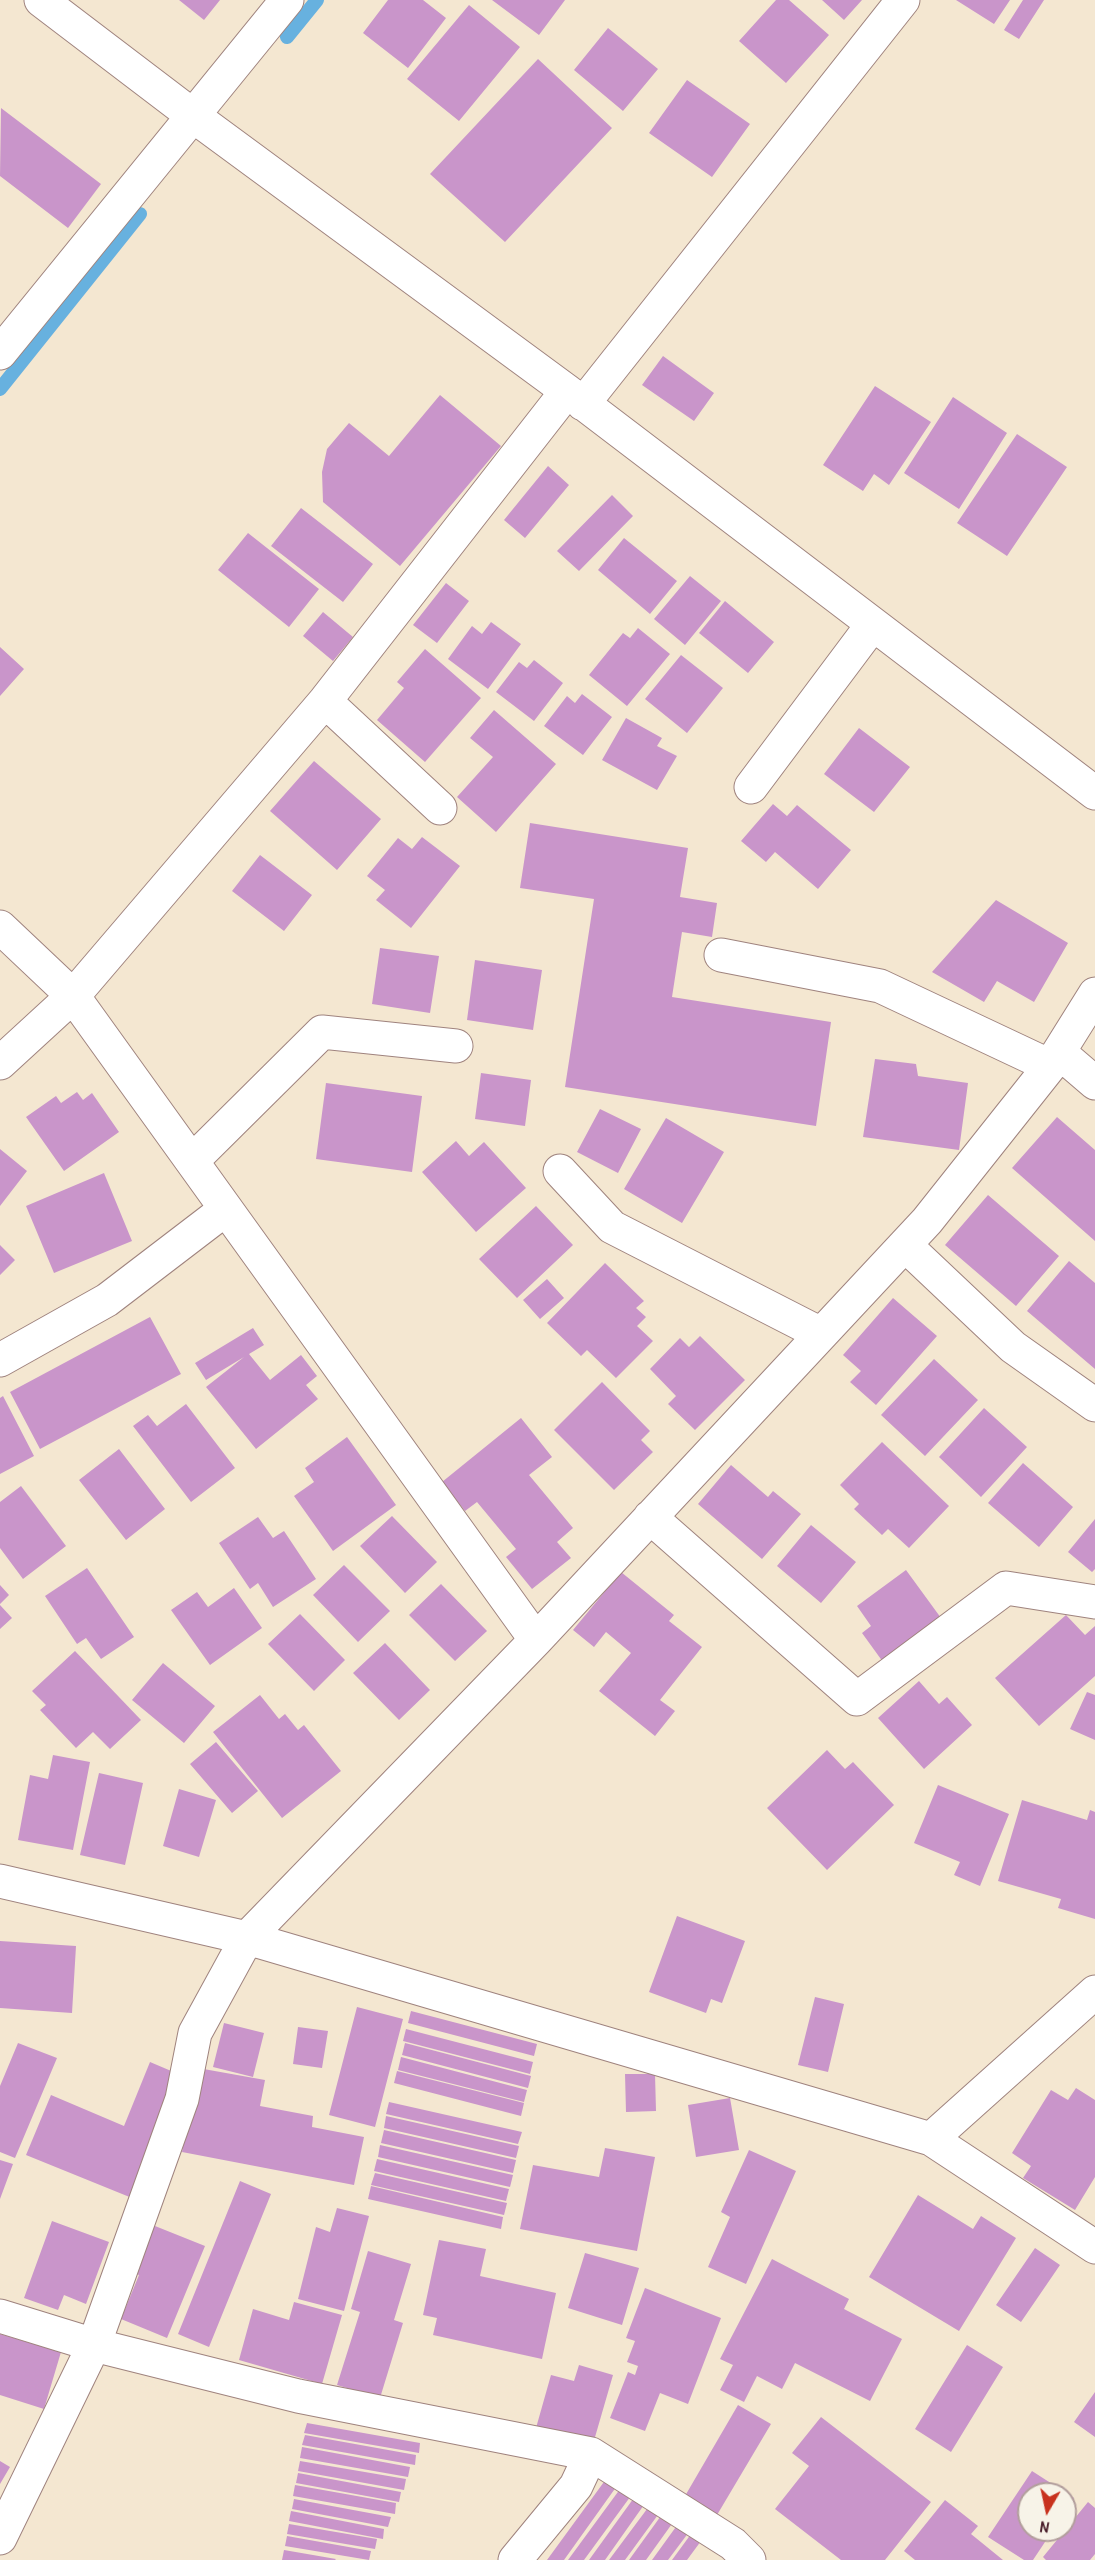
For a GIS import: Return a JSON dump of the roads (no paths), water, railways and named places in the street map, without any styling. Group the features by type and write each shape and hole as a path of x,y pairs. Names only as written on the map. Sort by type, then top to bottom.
{"street":[{"path":"41,0 192,115 575,397 1095,793"},
{"path":"0,353 287,0"},
{"path":"0,1063 73,996 325,701 903,0"},
{"path":"752,787 873,624"},
{"path":"325,701 440,808"},
{"path":"0,927 73,996 536,1640"},
{"path":"721,955 880,986 1055,1059 1095,1083"},
{"path":"0,2538 94,2345 182,2099 195,2033 247,1938 536,1640 927,1221 1055,1059 1095,994"},
{"path":"192,1161 322,1032 456,1046"},
{"path":"560,1171 612,1227 821,1334"},
{"path":"0,1360 106,1300 226,1209"},
{"path":"905,1245 1013,1347 1095,1405"},
{"path":"650,1518 857,1699 1006,1587 1095,1602"},
{"path":"0,1881 247,1938 931,2139 1095,2247"},
{"path":"931,2139 1095,1992"},
{"path":"0,2316 94,2345 298,2396 591,2454 733,2544 749,2560"},
{"path":"515,2560 576,2486 591,2454"}],"waterway":[{"path":"287,37 317,0"},
{"path":"0,389 140,214"}]}
